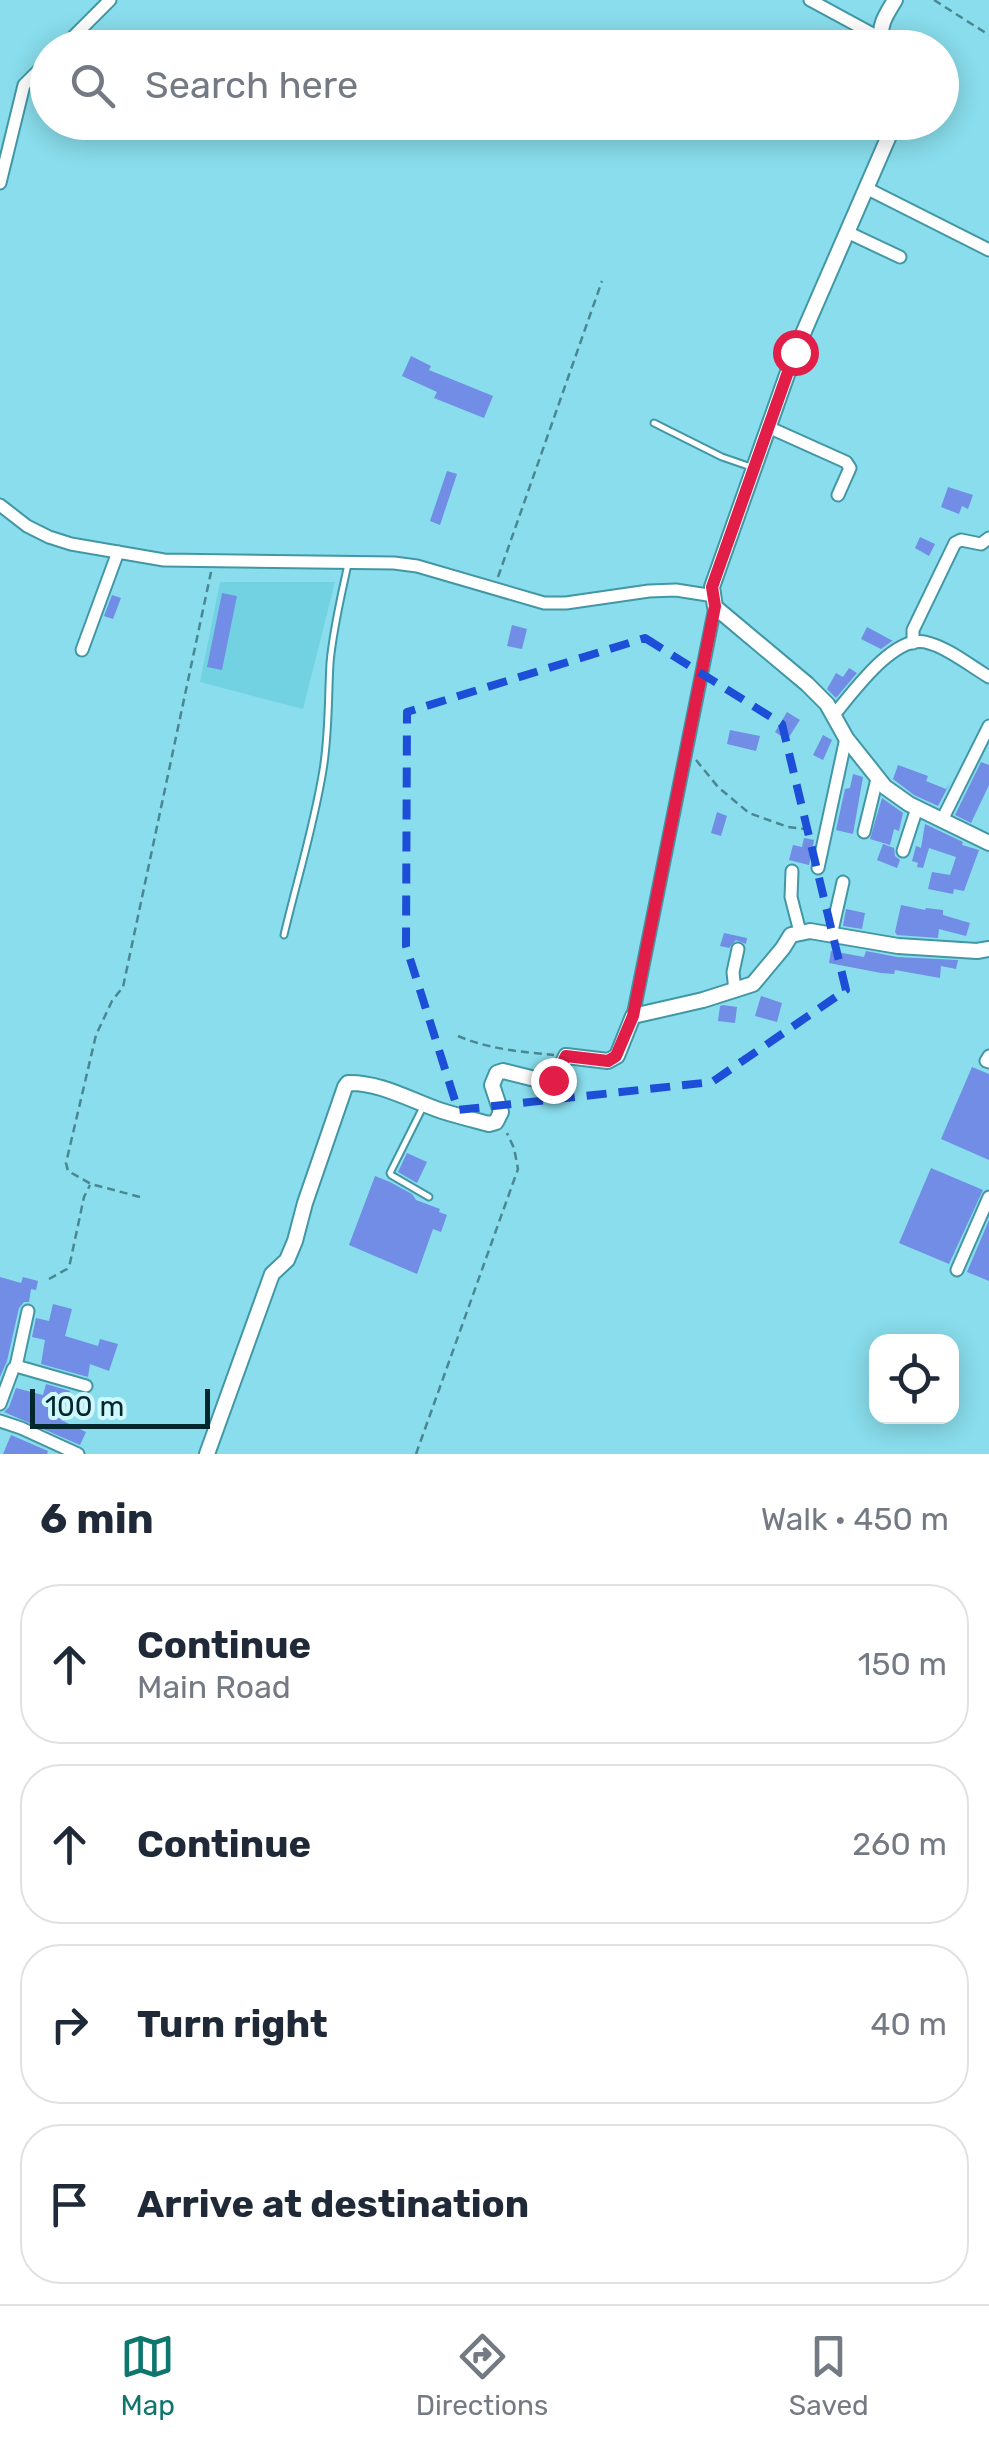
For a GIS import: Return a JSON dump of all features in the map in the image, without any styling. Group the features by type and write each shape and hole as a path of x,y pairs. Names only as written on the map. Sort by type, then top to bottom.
{"street":[{"path":"80,30 110,0"},
{"path":"810,0 863,30"},
{"path":"883,30 895,0"},
{"path":"0,184 24,84 30,78"},
{"path":"207,1454 272,1274 287,1260 296,1241 348,1083 389,1091 490,1124 500,1118 492,1085 497,1073 547,1082 556,1077 566,1056 608,1061 616,1056 633,1016 714,601 712,587 795,352 887,140"},
{"path":"866,188 989,250"},
{"path":"847,232 900,257"},
{"path":"768,427 846,462 850,468 838,495"},
{"path":"0,505 48,538 164,560 394,563 544,602 676,590 714,601 827,704 846,738 885,787 917,808 989,843"},
{"path":"913,643 913,630 956,543 986,543"},
{"path":"82,650 118,552"},
{"path":"833,716 892,653 913,643 926,642 989,676"},
{"path":"942,820 989,726"},
{"path":"818,868 846,738"},
{"path":"864,832 878,779"},
{"path":"903,851 917,808"},
{"path":"792,871 791,897 800,932"},
{"path":"831,935 843,882"},
{"path":"633,1016 752,984 788,938 800,932 898,946 989,949"},
{"path":"735,991 732,972 738,949"},
{"path":"957,1270 989,1197"},
{"path":"0,1404 16,1366 28,1311"},
{"path":"16,1366 86,1386"},
{"path":"0,1422 78,1454"}],"lane":[{"path":"654,423 722,457 754,468"},
{"path":"284,934 323,770 334,629 348,562"},
{"path":"424,1104 390,1173 430,1197"}],"path":[{"path":"934,0 989,35"},
{"path":"494,588 602,281"},
{"path":"140,1197 91,1184 68,1171 66,1163 96,1034 112,1000 123,987 214,561"},
{"path":"687,746 718,787 749,813 788,827 825,831"},
{"path":"458,1036 504,1048 566,1056"},
{"path":"416,1454 518,1169 514,1148 500,1118"},
{"path":"50,1278 67,1269 84,1197 91,1184"}],"highlighted area":[{"path":"645,638 782,724 846,990 712,1082 458,1110 406,946 407,712"}],"shaded area":[{"path":"220,582 335,582 303,709 200,682"}],"building":[{"path":"411,356 431,366 429,370 493,396 484,418 434,398 437,392 402,376"},
{"path":"447,471 457,474 440,525 430,521"},
{"path":"948,487 973,495 968,509 962,506 959,514 941,507"},
{"path":"920,537 935,544 929,556 915,548"},
{"path":"222,593 237,596 222,670 207,667"},
{"path":"112,595 121,598 113,619 104,616"},
{"path":"512,625 527,629 522,649 507,646"},
{"path":"867,627 893,641 881,649 861,639"},
{"path":"849,668 857,673 836,698 827,689 836,673 843,677"},
{"path":"787,712 800,720 787,740 775,732"},
{"path":"730,730 760,736 756,751 727,744"},
{"path":"823,735 832,740 823,760 813,755"},
{"path":"981,762 989,765 989,785 971,823 955,815"},
{"path":"898,765 928,776 926,781 946,789 950,783 938,806 893,779"},
{"path":"853,774 863,777 853,834 836,830 845,789 850,788"},
{"path":"882,798 903,813 899,831 894,829 890,845 870,839"},
{"path":"717,812 727,816 721,836 711,833"},
{"path":"925,824 979,850 964,891 954,889 953,894 928,889 932,872 950,875 956,857 929,848 923,868 917,867 918,863 912,861 916,846 921,848"},
{"path":"804,838 814,840 809,865 789,860 793,845 802,847"},
{"path":"883,844 894,848 900,860 897,868 877,860"},
{"path":"901,905 943,910 943,915 970,923 966,936 939,929 938,938 897,935"},
{"path":"846,909 865,913 862,929 843,926"},
{"path":"724,933 747,938 746,944 736,940 729,948 720,946"},
{"path":"831,951 864,957 866,951 958,960 956,969 941,966 940,978 829,963"},
{"path":"761,996 782,1003 777,1022 755,1016"},
{"path":"723,1005 737,1007 735,1023 718,1021"},
{"path":"972,1067 989,1074 989,1160 941,1139"},
{"path":"407,1153 427,1162 417,1183 398,1172"},
{"path":"931,1168 983,1190 949,1264 899,1243"},
{"path":"375,1176 447,1215 441,1232 433,1229 417,1274 349,1245"},
{"path":"989,1220 989,1281 967,1272"},
{"path":"0,1277 21,1283 23,1277 38,1281 36,1290 31,1289 29,1302 19,1308 0,1377"},
{"path":"53,1304 72,1309 65,1336 98,1346 100,1339 118,1344 109,1371 90,1364 88,1377 41,1364 45,1340 32,1337 36,1318 49,1321"},
{"path":"46,1384 70,1391 61,1420 86,1432 80,1445 4,1412 16,1388 43,1395"},
{"path":"11,1435 48,1451 47,1454 3,1454"}],"route":[{"path":"553,1080 566,1056 608,1061 616,1056 633,1016 715,606 712,587 795,352"}]}
